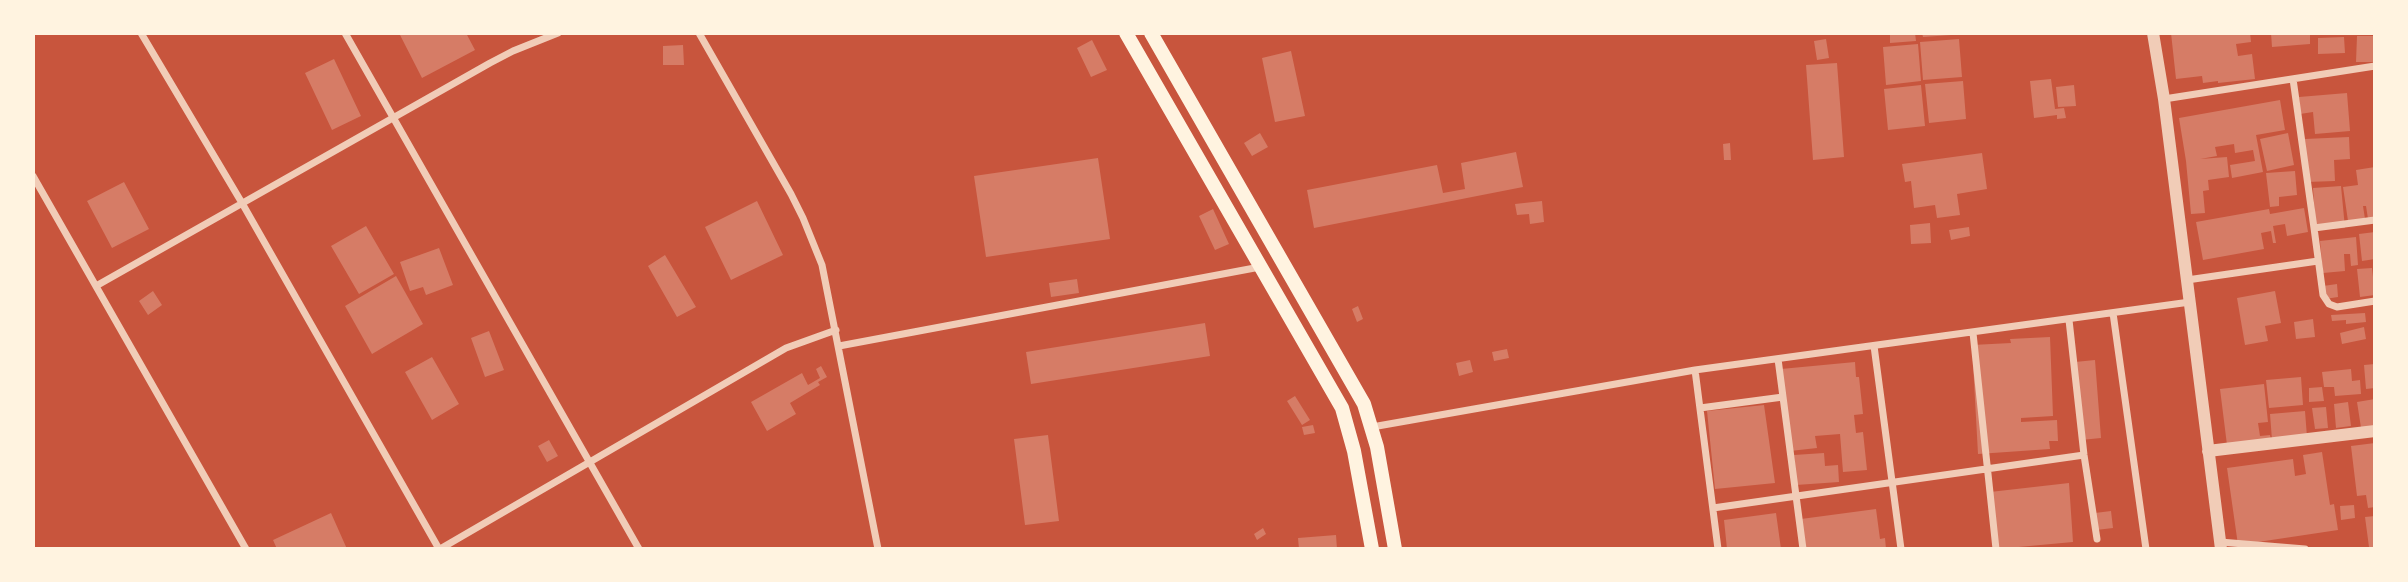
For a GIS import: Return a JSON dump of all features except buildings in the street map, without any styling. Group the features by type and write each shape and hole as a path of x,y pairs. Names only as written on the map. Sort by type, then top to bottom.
{"main road":[{"path":"1126,33 1342,408 1354,451 1373,549"},
{"path":"1150,33 1355,384 1372,427 1395,549"}],"street":[{"path":"141,33 242,203 440,549 786,348 836,331"},
{"path":"345,33 639,549"},
{"path":"96,286 513,51 558,33"},
{"path":"699,33 803,218 822,265 878,549"},
{"path":"2153,33 2164,99 2220,545 2305,549"},
{"path":"2164,99 2375,66"},
{"path":"2294,79 2323,295 2329,304 2337,307 2375,301"},
{"path":"33,176 246,549"},
{"path":"2314,228 2375,220"},
{"path":"2187,280 2318,261"},
{"path":"839,346 1260,267"},
{"path":"1372,427 1695,370 2190,302"},
{"path":"2113,313 2146,549"},
{"path":"2069,320 2084,455 2097,540"},
{"path":"1973,333 1996,549"},
{"path":"1874,346 1901,549"},
{"path":"1778,359 1803,549"},
{"path":"1695,370 1718,549"},
{"path":"1700,408 1783,397"},
{"path":"2208,451 2375,431"},
{"path":"1713,508 2084,455"}]}
